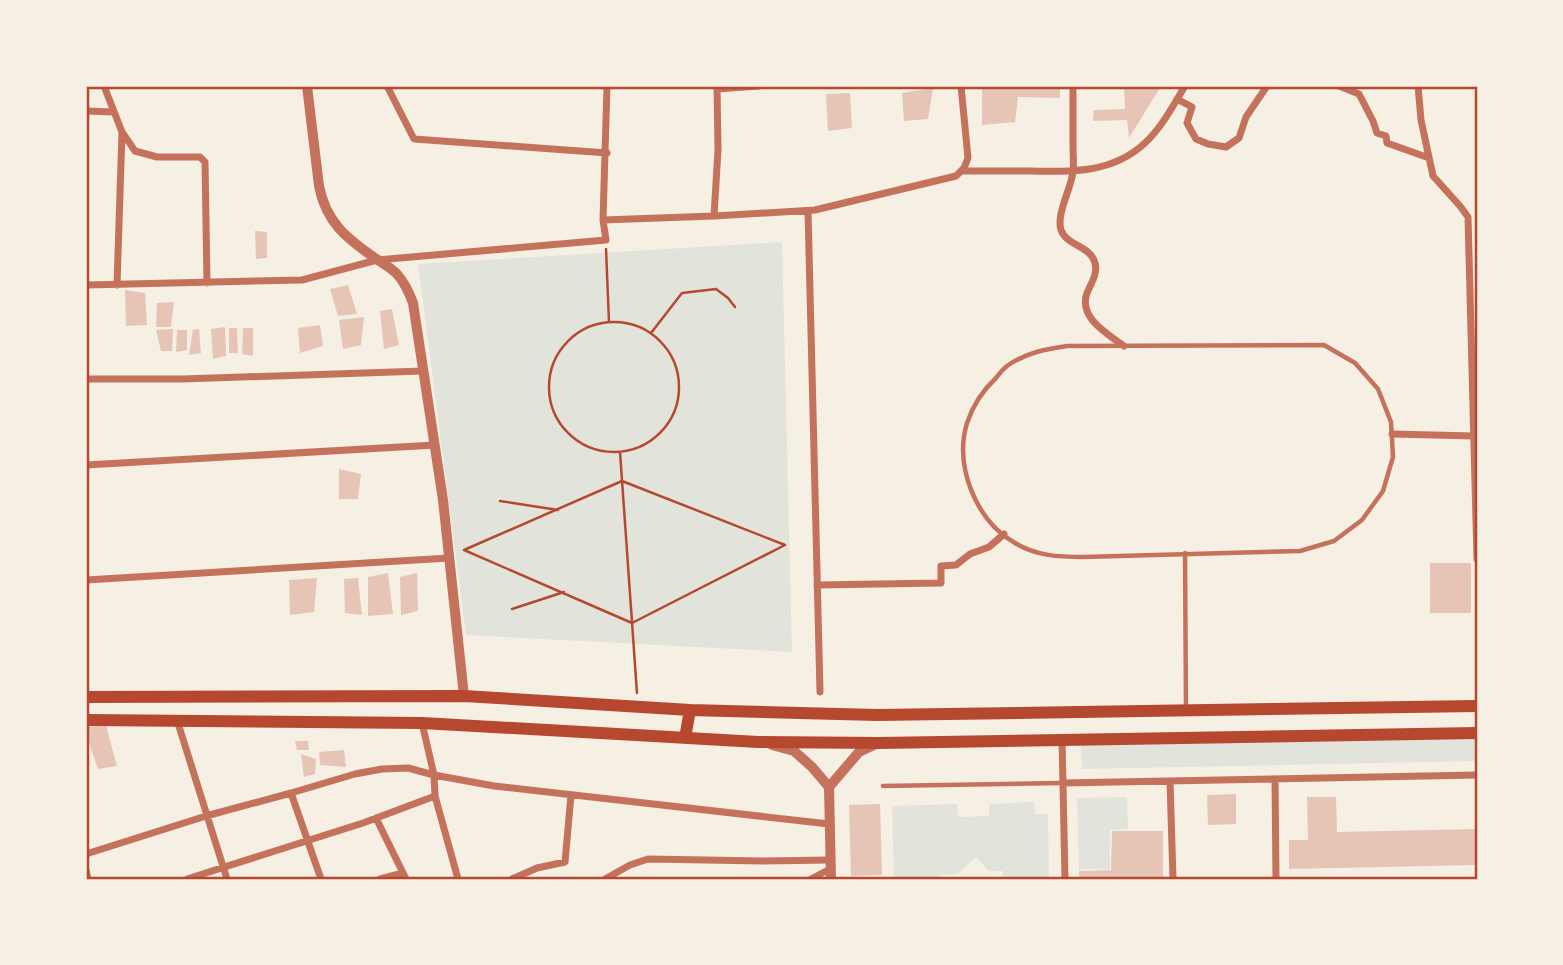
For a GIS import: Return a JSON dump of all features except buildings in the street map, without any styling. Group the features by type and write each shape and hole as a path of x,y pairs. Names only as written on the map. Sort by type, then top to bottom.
{"main road":[{"path":"86,697 464,696 690,710 827,715 1477,706"},
{"path":"685,738 690,710"},
{"path":"926,715 926,741"},
{"path":"86,720 422,723 758,742 879,743 1477,733"}],"street":[{"path":"104,86 122,132 135,151 157,157 200,157 205,162 207,282"},
{"path":"307,86 322,200 335,225 345,235 396,273 413,303 435,445 464,696"},
{"path":"387,86 414,138 607,153"},
{"path":"86,285 302,281 377,260 606,240 603,220 607,86"},
{"path":"714,216 718,150 717,87 759,86"},
{"path":"603,220 808,211 956,176 962,171 968,158 961,86"},
{"path":"1073,86 1073,172 1060,220 1061,230 1066,239 1089,252 1094,259 1096,266 1093,283 1086,295 1087,313 1124,346"},
{"path":"962,171 1073,172 1108,165 1128,156 1145,143 1161,124 1185,86"},
{"path":"1177,99 1192,107 1187,123 1196,139 1227,147 1239,138 1246,117 1267,86"},
{"path":"1339,86 1359,94 1374,121 1377,133 1386,136 1387,143 1429,158"},
{"path":"1418,86 1421,121 1433,176 1468,217 1475,363 1477,559"},
{"path":"86,111 114,112"},
{"path":"117,285 122,132"},
{"path":"808,211 820,692"},
{"path":"1468,260 1477,260"},
{"path":"86,379 183,379 423,370"},
{"path":"1392,434 1474,436"},
{"path":"86,465 435,445"},
{"path":"817,585 941,583 940,566 956,565 970,554 989,547 1004,534"},
{"path":"86,580 449,558"},
{"path":"177,720 227,879"},
{"path":"422,723 434,775 435,796 458,879"},
{"path":"1062,739 1065,879"},
{"path":"758,742 794,751 829,786 830,869"},
{"path":"829,786 859,752 879,743"},
{"path":"86,854 206,816 355,774 382,769 408,768 494,786 830,824"},
{"path":"1063,783 1477,775"},
{"path":"1275,779 1276,879"},
{"path":"1170,781 1173,879"},
{"path":"291,793 321,879"},
{"path":"512,879 537,868 565,862 571,795"},
{"path":"187,879 376,818 435,796"},
{"path":"376,818 405,876 380,879"},
{"path":"605,879 630,865 648,859 763,861 830,869"},
{"path":"811,879 830,869"},
{"path":"86,870 88,879"}],"lane":[{"path":"1324,345 1355,363 1378,390 1391,422 1392,434 1393,457 1383,491 1362,520 1334,541 1300,551 1047,556 1015,543 988,521 971,491 963,457 967,423 982,391 1007,366 1038,351 1067,346 1324,345"},
{"path":"1185,553 1186,711"},
{"path":"883,786 1063,783"}],"path":[{"path":"606,240 609,322"},
{"path":"651,333 682,293 716,289 735,307"},
{"path":"609,322 629,323 651,333 665,346 676,364 680,386 677,407 667,426 651,441 632,450 611,452 590,447 571,436 558,420 550,400 549,379 556,358 568,340 586,328 609,322"},
{"path":"620,451 638,707"},
{"path":"622,481 785,545 632,623 464,550 622,481"},
{"path":"500,501 558,510"},
{"path":"512,610 564,592"}],"shaded area":[{"path":"782,242 792,652 466,635 418,264"},
{"path":"1477,738 1477,761 1082,769 1081,745"},
{"path":"1127,797 1128,829 1110,830 1110,869 1079,869 1077,798"},
{"path":"1034,802 1035,814 1048,814 1049,879 1003,879 1003,871 989,871 976,857 958,874 940,875 939,879 894,879 892,806 957,804 958,817 989,816 989,804"}]}
